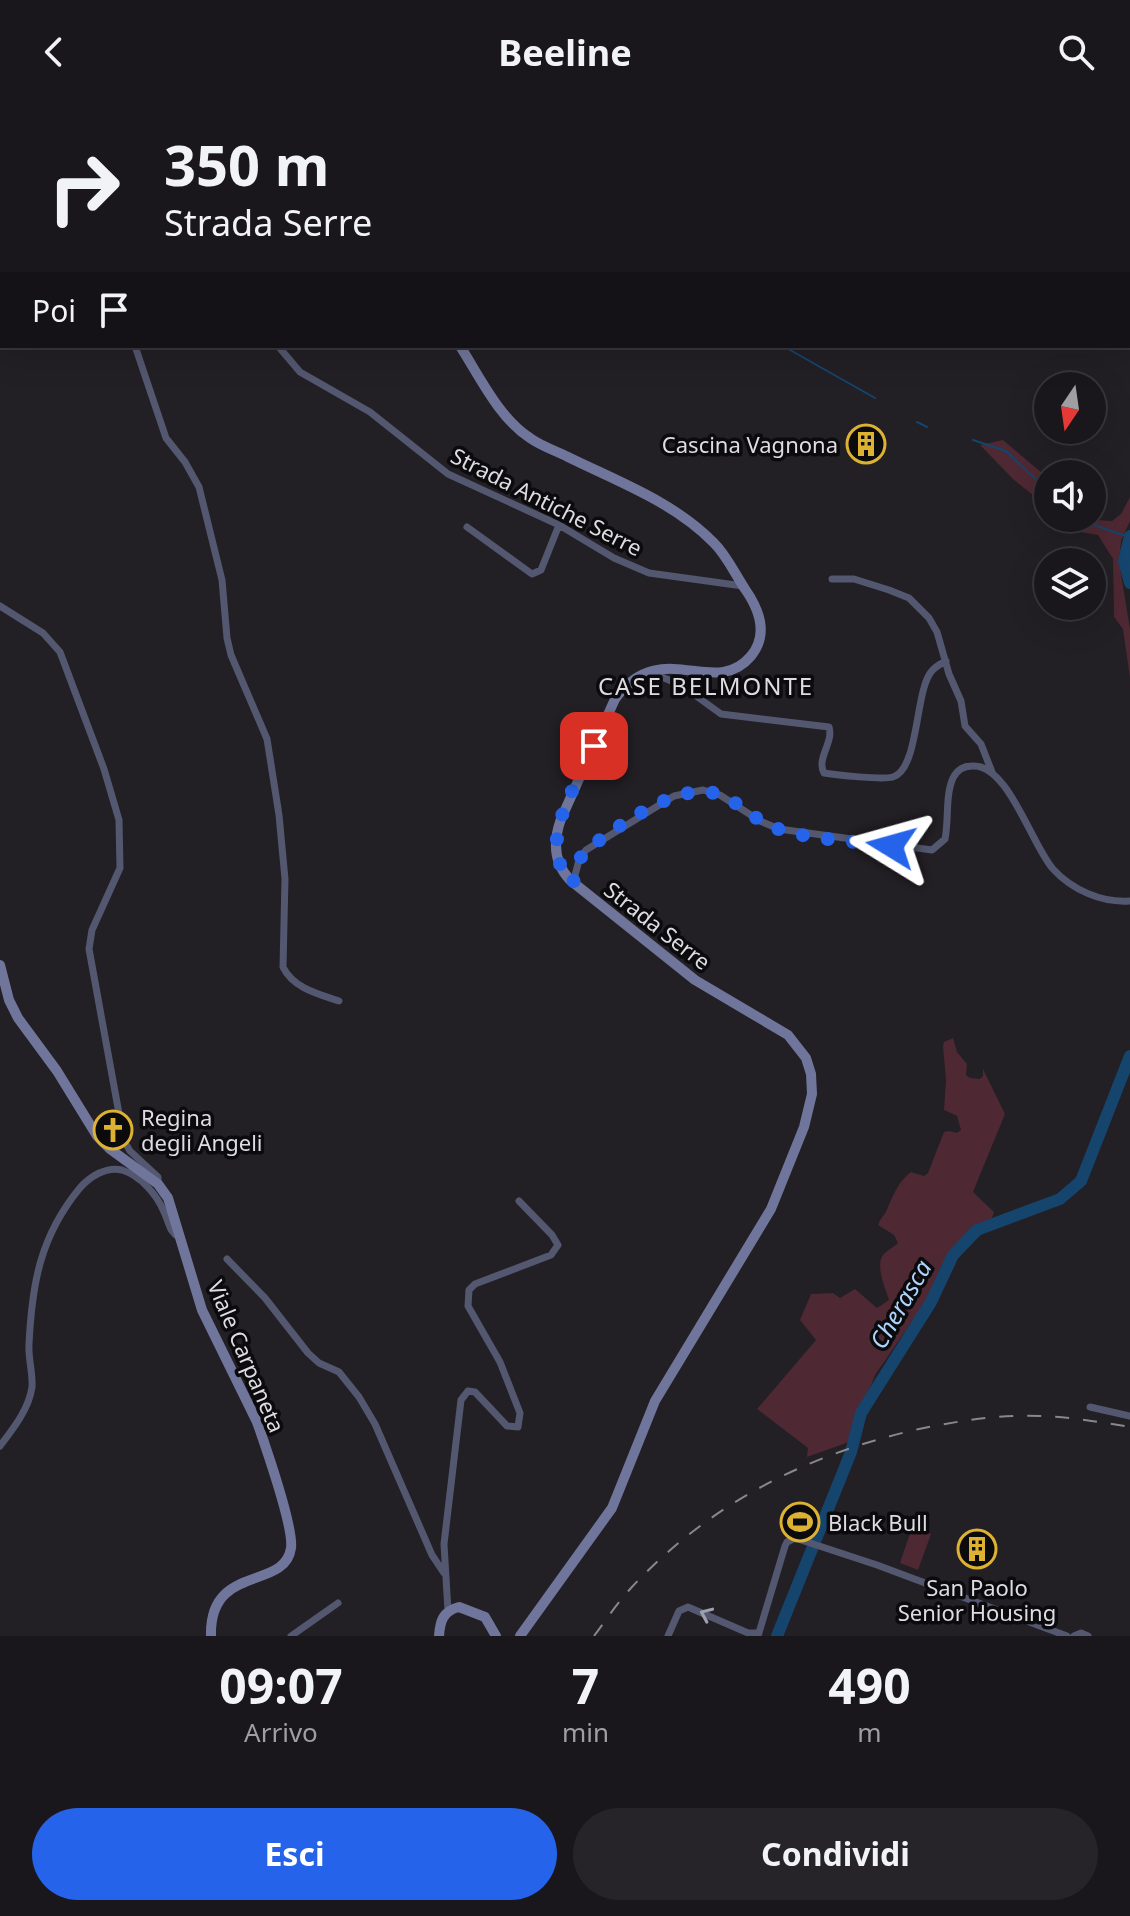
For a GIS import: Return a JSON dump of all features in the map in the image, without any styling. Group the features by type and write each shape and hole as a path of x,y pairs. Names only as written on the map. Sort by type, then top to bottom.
{"main road":[{"path":"461,348 511,422 530,438 663,503 716,545 759,613 759,642 742,665 714,673 663,668 646,671"},
{"name":"Strada Serre","path":"520,1636 612,1508 655,1401 771,1209 804,1127 812,1094 809,1065 788,1035 695,980 573,883 562,871 557,859 555,843 559,826 615,699 626,684 646,671"},
{"name":"Viale Carpaneta","path":"0,965 9,1000 18,1018 57,1071 97,1136 158,1184 168,1198 202,1310 257,1422 292,1545 288,1557 279,1568 242,1582 225,1594 213,1614 211,1636"},
{"path":"439,1636 442,1618 448,1611 459,1607 485,1617 496,1636"}],"street":[{"path":"136,348 166,438 199,487 222,580 231,655 269,748 284,869 283,967 300,986 339,1001"},
{"name":"Strada Antiche Serre","path":"280,348 300,372 370,412 448,474 559,525 614,558 649,573 743,586"},
{"path":"467,527 532,574 541,570 559,525"},
{"path":"832,579 854,579 909,598 929,618 937,632 961,701 965,726 981,744 993,774 1046,859 1062,877 1090,894 1115,901 1130,901"},
{"path":"0,606 43,633 60,652 104,769 119,820 120,868 92,930 89,949 124,1141 130,1151 158,1177 158,1184"},
{"path":"646,671 681,685 721,714 829,727 831,733 821,765 824,773 887,777 902,771 913,743 924,685 930,673 946,661"},
{"path":"573,883 579,860 586,850 663,801 683,792 703,790 720,795 760,821 788,831 932,850 945,839 951,785 957,771 963,767 979,766 993,774"},
{"path":"0,1446 14,1428 32,1385 29,1345 39,1260 46,1240 83,1184 105,1170 124,1171 155,1194 171,1233 181,1238"},
{"path":"448,1611 444,1544 463,1396 468,1391 479,1394 507,1426 518,1427 521,1421 500,1362 468,1306 469,1290 475,1284 551,1255 558,1245 519,1201"},
{"path":"227,1259 265,1298 308,1353 319,1363 339,1372 359,1397 375,1424 432,1555 444,1573"},
{"path":"1090,1407 1130,1416"},
{"path":"668,1636 679,1611 688,1607 758,1635 785,1546 790,1539 800,1538 1067,1636"},
{"path":"291,1636 338,1603"},
{"path":"1074,1636 1081,1633 1088,1636"}],"shaded area":[{"path":"1003,440 1034,466 1034,496 1014,480 980,445"},
{"path":"1130,497 1130,521 1121,541 1119,562 1130,629 1130,678 1123,629 1114,617 1113,559 1098,535 1080,532 1106,532 1106,521 1112,521 1121,514"},
{"path":"953,1038 957,1052 967,1064 966,1075 980,1079 983,1069 1005,1114 973,1192 994,1212 991,1221 978,1226 965,1237 948,1259 934,1290 875,1375 849,1442 807,1457 808,1448 757,1409 816,1340 800,1320 811,1294 833,1293 840,1298 855,1289 877,1308 889,1300 880,1265 884,1254 898,1243 894,1235 878,1225 897,1188 907,1176 911,1172 924,1176 928,1173 944,1132 957,1133 961,1130 957,1116 944,1110 946,1080 943,1046 944,1042"},
{"path":"912,1527 931,1534 918,1570 900,1563"}],"waterway":[{"path":"787,348 875,398"},
{"path":"917,422 927,427"},
{"path":"973,440 1006,451 1034,478"},
{"path":"1106,529 1129,537"},
{"name":"Cherasca","path":"1130,536 1124,561 1130,583"},
{"name":"Cherasca","path":"777,1636 851,1452 861,1413 931,1302 953,1255 977,1230 1060,1199 1081,1181 1130,1056"}],"railway":[{"path":"594,1636 631,1588 694,1531 763,1486 838,1452 919,1429 994,1417 1051,1417 1130,1427"}],"place":[{"name":"Cascina Vagnona","path":"866,444"},
{"name":"Regina degli Angeli","path":"113,1130"},
{"name":"Black Bull","path":"800,1522"},
{"name":"San Paolo Senior Housing","path":"977,1549"}],"district":[{"name":"CASE BELMONTE","path":"706,685"}],"route":[{"path":"594,746 556,835 557,859 562,871 573,883 579,860 586,850 663,801 694,790 711,791 731,800 760,821 779,829 891,846"}]}
